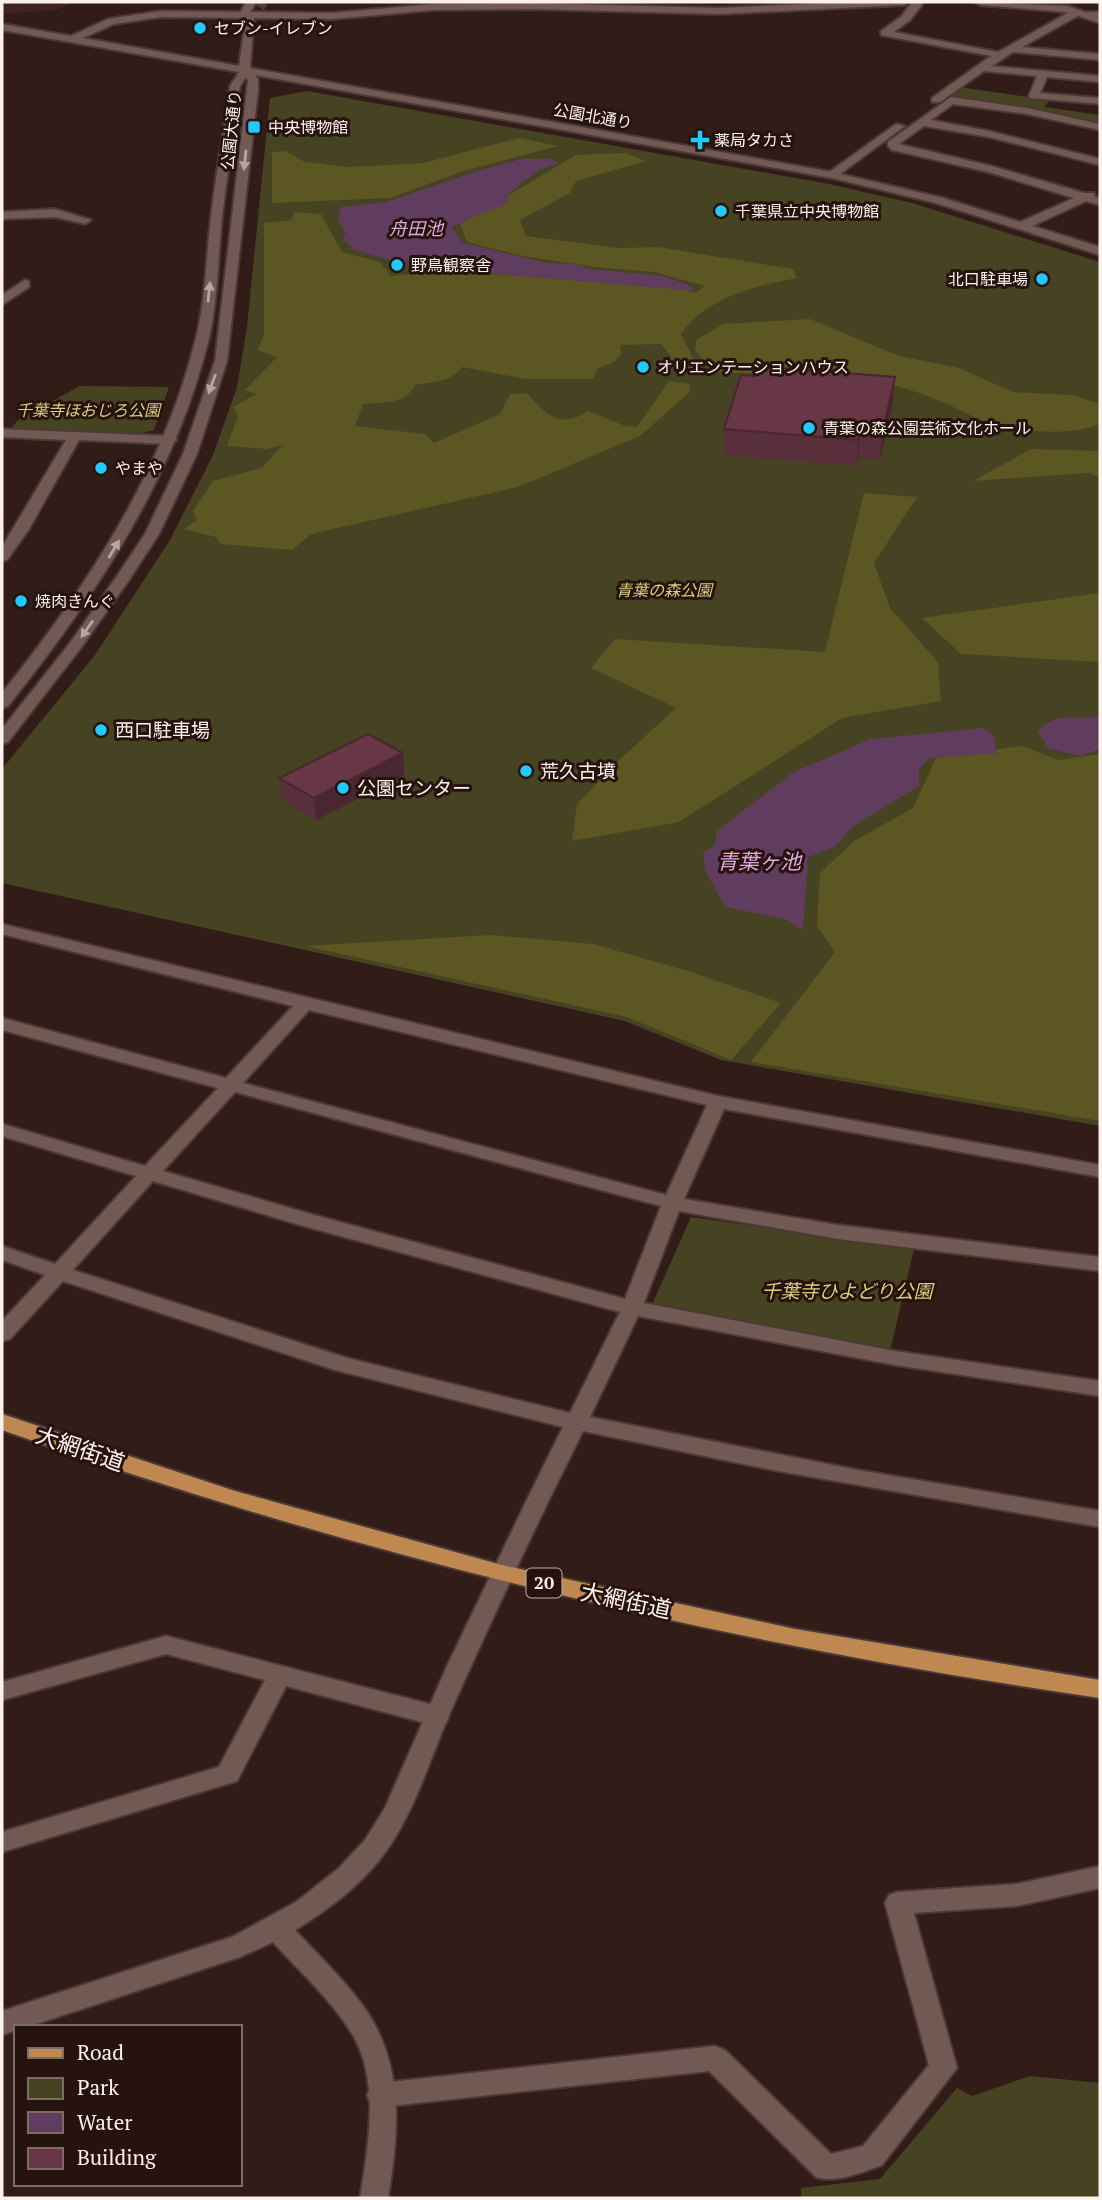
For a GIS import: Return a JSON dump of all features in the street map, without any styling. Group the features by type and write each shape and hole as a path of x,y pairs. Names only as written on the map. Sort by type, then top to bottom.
{"main road":[{"name":"大網街道","path":"2,1422 231,1498 502,1574 795,1638 1100,1689"}],"street":[{"path":"244,72 247,17 251,2"},
{"path":"74,40 99,26 136,16 332,16 405,6 720,6 904,2"},
{"path":"917,2 906,18 885,33 1000,55"},
{"path":"980,2 1053,7 1092,15"},
{"path":"832,175 1000,55 1092,15"},
{"name":"公園北通り","path":"2,27 832,175 939,200 1100,251"},
{"path":"1012,49 1100,57"},
{"path":"983,68 1100,79"},
{"name":"公園大通り","path":"2,703 103,569 140,505 170,440 202,337 235,86 244,72 253,79 253,90 221,361 191,450 152,534 75,646 2,739"},
{"path":"1043,74 1034,96 1100,102"},
{"path":"1100,127 1027,111 951,100 892,144 896,148 991,169 1100,202"},
{"path":"922,122 989,134 1100,162"},
{"path":"1021,226 1100,190"},
{"path":"2,216 55,214 85,220"},
{"path":"2,301 25,284"},
{"path":"170,440 198,428"},
{"path":"2,433 170,440 191,450"},
{"path":"2,557 22,529 74,437"},
{"path":"2,526 22,529"},
{"path":"2,929 718,1102 1100,1171"},
{"path":"2,1334 305,1004"},
{"path":"2,1024 229,1087 672,1202 838,1232 1100,1264"},
{"path":"2,2023 240,1946 306,1910 364,1861 399,1804 502,1574 632,1308 672,1202 718,1102"},
{"path":"2,1130 369,1238 632,1308 894,1358 1100,1389"},
{"path":"2,1253 197,1320 456,1394 882,1483 1100,1519"},
{"path":"2,1691 166,1645 437,1716"},
{"path":"2,1842 228,1774 280,1675"},
{"path":"381,2095 715,2057 826,2168 872,2156 943,2068 898,1903 1017,1895 1100,1877"},
{"path":"277,1928 347,2005 366,2032 377,2063 381,2095 381,2140 374,2198"}],"shaded area":[{"path":"2,2 74,2 56,10 2,14"},
{"path":"519,138 558,146 467,170 390,198 272,203 272,152 285,151 305,162 349,167 423,163"},
{"path":"625,153 646,161 576,181 570,193 520,220 526,236 618,248 658,247 793,269 797,278 733,295 718,302 692,321 681,334 699,370 686,374 669,365 671,356 661,344 620,345 621,354 614,362 597,369 593,379 526,379 462,367 453,376 415,385 400,399 363,404 355,426 425,434 434,443 500,414 510,394 527,393 554,417 569,419 588,411 625,426 637,427 669,381 690,384 690,392 640,436 518,487 311,534 292,550 221,544 216,537 184,529 197,520 193,511 213,481 261,468 283,445 267,449 227,446 238,416 233,407 256,394 245,390 277,357 257,350 264,335 264,223 292,220 294,212 321,214 342,252 380,262 391,276 442,271 467,272 678,288 695,293 705,286 654,272 595,267 523,256 467,242 460,224 576,155"},
{"path":"810,319 899,356 959,368 1013,392 1072,395 1100,404 1100,424 1058,432 1011,428 980,419 916,392 869,380 821,374 712,372 695,350 696,340 723,324"},
{"path":"1031,449 1100,451 1100,477 1088,473 973,481"},
{"path":"864,493 917,497 874,563 890,608 938,662 941,701 842,718 679,822 572,841 577,804 615,764 676,708 591,668 615,639 825,652"},
{"path":"1100,593 1100,662 961,654 922,618"},
{"path":"1022,746 1059,760 1100,754 1100,1121 751,1062 835,952 817,926 820,873 854,841 913,808 936,758"},
{"path":"490,935 593,944 688,971 781,1003 731,1060 627,1017 305,946"}],"green space":[{"path":"958,87 1050,100 1044,107 1100,115 1100,126 946,96"},
{"name":"青葉の森公園","path":"307,91 829,184 912,203 1100,262 1100,1126 721,1060 625,1021 2,883 2,769 95,655 170,540 213,455 237,387 247,327 270,98"},
{"name":"千葉寺ほおじろ公園","path":"80,386 169,387 154,430 134,435 9,431 18,420"},
{"name":"千葉寺ひよどり公園","path":"691,1217 914,1249 890,1351 651,1307"},
{"path":"1030,2076 1100,2083 1100,2198 801,2198 801,2188 880,2179 957,2088 972,2096"}],"water":[{"name":"舟田池","path":"522,159 552,159 558,163 539,170 509,193 507,203 451,227 463,243 547,263 576,264 589,269 663,276 687,284 696,291 450,270 390,260 355,250 343,239 346,232 338,220 341,207 386,202"},
{"path":"1100,717 1100,749 1080,756 1048,748 1038,732 1050,721 1058,719"},
{"name":"青葉ヶ池","path":"983,728 993,735 997,753 929,758 919,769 919,786 853,826 835,847 808,857 803,930 785,919 725,907 705,870 703,852 715,846 717,831 792,773 870,739"}],"building":[{"path":"757,366 895,377 882,434 860,433 858,440 724,429 741,375 754,376"},
{"path":"368,734 403,753 314,798 279,778"}],"tunnel":[{"path":"250,20 263,2"}],"place":[{"name":"セブン-イレブン","path":"200,28"},
{"name":"中央博物館","path":"254,127"},
{"name":"薬局タカさ","path":"700,140"},
{"name":"千葉県立中央博物館","path":"721,211"},
{"name":"野鳥観察舎","path":"397,265"},
{"name":"北口駐車場","path":"1042,279"},
{"name":"オリエンテーションハウス","path":"643,367"},
{"name":"青葉の森公園芸術文化ホール","path":"809,428"},
{"name":"やまや","path":"101,468"},
{"name":"焼肉きんぐ","path":"21,601"},
{"name":"西口駐車場","path":"101,730"},
{"name":"荒久古墳","path":"526,771"},
{"name":"公園センター","path":"343,788"}]}
